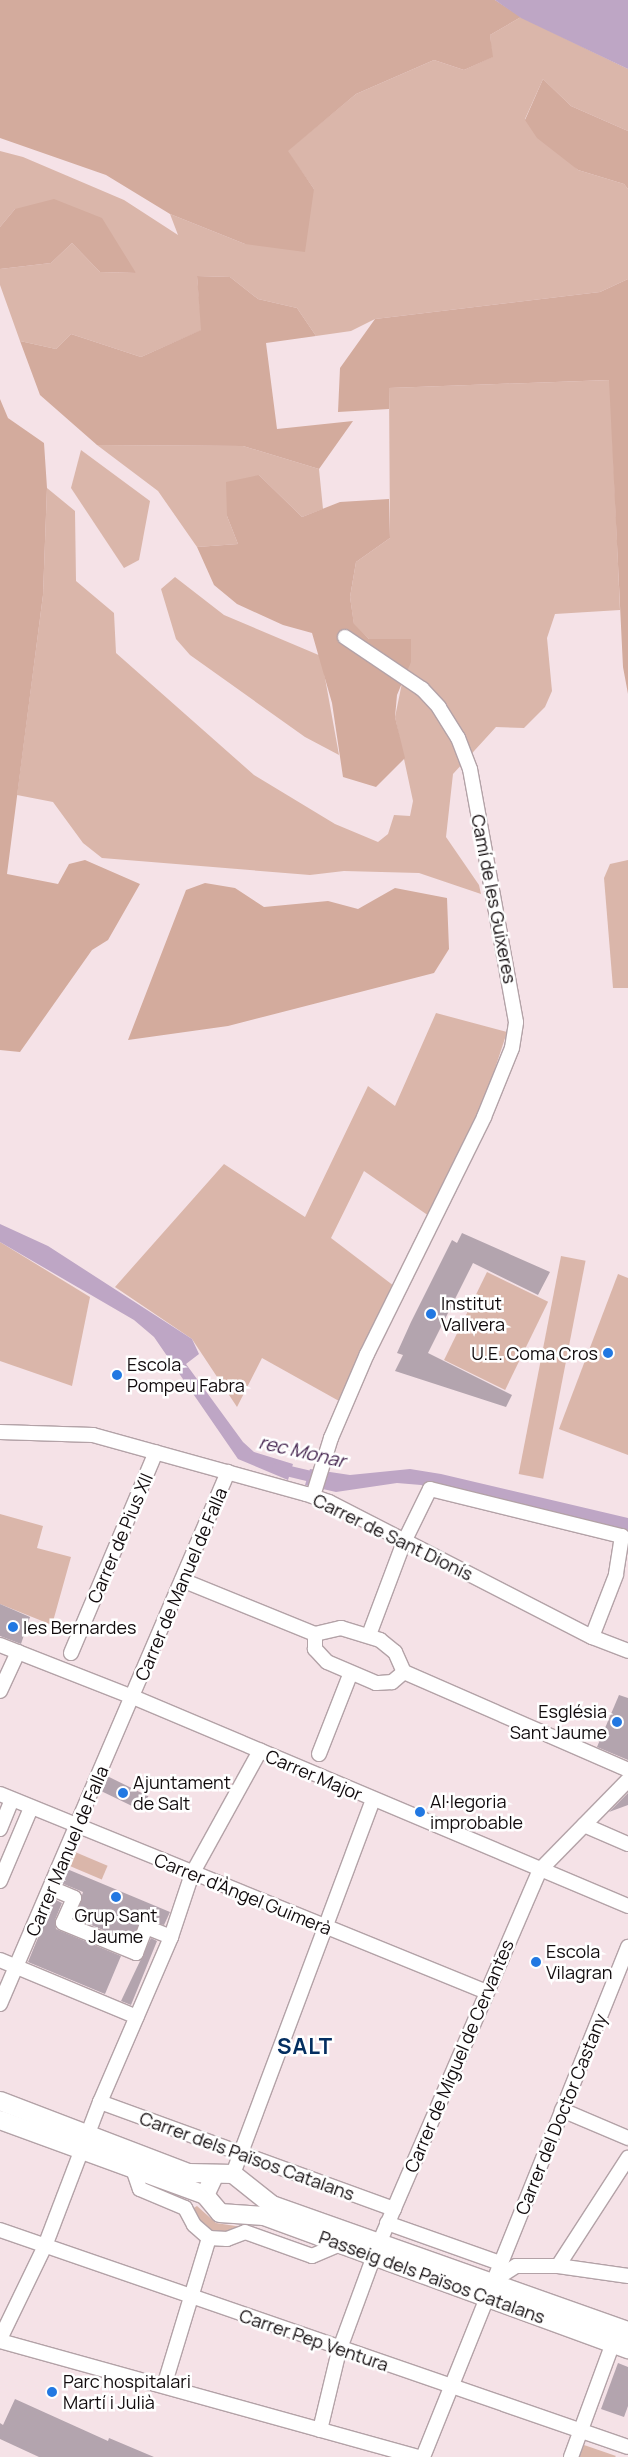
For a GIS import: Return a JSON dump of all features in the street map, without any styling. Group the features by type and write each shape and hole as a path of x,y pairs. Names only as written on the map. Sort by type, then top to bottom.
{"main road":[{"path":"0,2101 85,2142 180,2170 239,2180 272,2205 377,2249"},
{"name":"Passeig dels Països Catalans","path":"0,2120 85,2142 133,2169 205,2195 216,2211 264,2216 340,2244 377,2249 490,2289 621,2346"},
{"path":"205,2195 214,2176"},
{"path":"234,2212 243,2199 239,2180"},
{"path":"490,2289 628,2331"}],"street":[{"name":"Camí de les Guixeres","path":"314,1493 322,1466 367,1354 484,1117 512,1048 516,1022 506,954 492,904 470,769 458,738 439,707 422,689 345,637"},
{"name":"Carrer de Sant Dionís","path":"0,1432 93,1435 228,1472 314,1493 404,1542 592,1637 628,1651"},
{"name":"Carrer de Pius XII","path":"71,1653 156,1452"},
{"name":"Carrer de Manuel de Falla","path":"133,1697 228,1472"},
{"path":"369,1635 404,1542 430,1489 622,1536 616,1575 592,1637"},
{"path":"182,1580 315,1634 341,1628 369,1635 395,1652 404,1672 628,1770"},
{"path":"315,1634 319,1656 350,1675 386,1684 404,1672"},
{"name":"Carrer Major","path":"0,1645 133,1697 539,1871 628,1906"},
{"path":"0,1691 18,1652"},
{"path":"319,1754 350,1675"},
{"name":"Carrer Manuel de Falla","path":"0,2004 133,1697"},
{"path":"260,1751 192,1874 171,1937 100,2102 44,2246 0,2340 418,2457"},
{"path":"539,1871 628,1780"},
{"path":"0,1829 6,1797"},
{"name":"Carrer d'Àngel Guimerà","path":"6,1797 487,1992"},
{"path":"239,2180 241,2154 373,1800"},
{"path":"0,1881 31,1808"},
{"path":"584,1825 628,1844"},
{"name":"Carrer de Miguel de Cervantes","path":"320,2430 341,2349 377,2249 539,1871"},
{"path":"51,1888 74,1898 63,1923 136,1953 146,1927 171,1937"},
{"name":"Carrer del Doctor Castany","path":"422,2457 448,2386 490,2289 628,1947"},
{"path":"0,1960 137,2017"},
{"name":"Carrer dels Països Catalans","path":"100,2102 394,2208"},
{"path":"562,2110 628,2138"},
{"path":"558,2266 628,2158"},
{"path":"133,2169 140,2190 185,2208 194,2226 209,2238 227,2239 245,2232 312,2256 340,2244"},
{"path":"388,2223 500,2263"},
{"name":"Carrer Pep Ventura","path":"0,2230 188,2297 628,2448"},
{"path":"164,2386 188,2297 209,2238"},
{"path":"490,2289 516,2266 558,2266 628,2276"},
{"path":"571,2457 580,2432 621,2346"}],"shaded area":[{"path":"0,0 495,0 521,17 490,35 493,57 464,70 434,60 356,94 288,151 314,189 305,252 245,244 170,214 106,175 0,138"},
{"path":"495,0 628,0 628,69 521,18"},
{"path":"521,17 628,69 628,131 571,106 543,79 525,119 578,170 624,184 628,189 628,279 600,292 375,319 351,331 316,336 297,308 258,299 230,277 197,276 202,330 141,357 71,334 56,349 20,341 0,285 0,269 51,263 72,243 100,272 136,273 15,209 0,227 0,151 23,157 124,200 178,235 170,214 245,244 314,189 287,151 356,94 434,60 464,70 492,57 490,35"},
{"path":"543,79 571,106 628,131 628,189 624,184 578,170 537,138 525,120"},
{"path":"54,199 102,218 136,273 100,272 72,243 51,263 0,269 0,227 15,209"},
{"path":"197,276 230,277 258,299 297,308 316,336 266,343 277,429 353,421 319,469 243,446 97,445 40,395 20,341 56,349 71,334 141,357 201,330"},
{"path":"628,279 628,694 623,667 609,380 389,388 389,409 338,412 340,368 375,319 600,292"},
{"path":"610,380 620,610 555,614 547,638 552,691 545,707 524,728 496,727 453,774 446,837 479,885 481,894 419,873 344,871 310,875 102,858 83,843 53,802 17,795 43,595 47,488 75,511 76,581 114,613 116,653 254,775 335,824 378,842 388,834 394,815 410,816 413,801 395,717 411,639 369,639 354,625 350,597 356,562 390,538 389,388"},
{"path":"0,399 8,418 44,443 47,488 43,595 7,874 58,884 69,864 85,860 140,884 108,940 92,950 20,1052 0,1050"},
{"path":"97,445 243,446 319,469 323,509 302,517 259,475 227,516 238,544 197,547 158,491"},
{"path":"81,450 150,501 139,560 124,568 71,488"},
{"path":"259,475 302,517 340,502 389,499 390,538 356,562 350,597 354,624 369,639 411,639 411,662 397,695 395,717 405,758 376,787 343,777 332,703 312,633 283,625 237,604 214,585 197,547 238,544 227,516 226,482"},
{"path":"175,577 224,615 321,656 339,755 305,737 190,655 176,639 161,589"},
{"path":"628,860 628,988 613,988 604,878 610,864"},
{"path":"205,883 235,888 264,907 328,901 358,909 395,888 447,898 449,949 434,973 228,1026 128,1040 186,890"},
{"path":"436,1013 507,1032 487,1093 429,1216 364,1171 331,1238 394,1286 339,1401 262,1358 237,1407 192,1339 115,1287 224,1164 305,1217 368,1086 395,1106"},
{"path":"0,1224 48,1246 192,1339 199,1354 186,1364 243,1442 254,1452 293,1464 288,1480 238,1459 154,1337 134,1320 0,1242"},
{"path":"0,1242 90,1297 72,1386 0,1361"},
{"path":"561,1256 586,1261 543,1479 519,1474"},
{"path":"487,1272 548,1302 505,1390 444,1360"},
{"name":"U.E. Coma Cros","path":"618,1274 628,1278 628,1455 559,1429"},
{"path":"310,1469 350,1475 410,1469 441,1474 628,1518 628,1530 421,1485 397,1483 336,1492 305,1485"},
{"path":"0,1514 43,1526 37,1548 71,1557 52,1625 0,1604"},
{"path":"68,1849 108,1866 102,1880 62,1863"},
{"path":"197,2206 216,2223 242,2227 226,2236 203,2232 192,2209"},
{"path":"584,2445 616,2456 579,2457"}],"building":[{"name":"Institut Vallvera","path":"462,1233 550,1272 538,1295 473,1263 428,1353 512,1395 506,1407 395,1371 403,1355 397,1353 411,1322 452,1240 457,1243"},
{"name":"les Bernardes","path":"0,1604 30,1617 21,1644 0,1636"},
{"name":"Església Sant Jaume","path":"619,1695 628,1698 628,1760 597,1747"},
{"name":"Ajuntament de Salt","path":"107,1776 148,1796 141,1811 100,1790"},
{"path":"628,1793 628,1805 609,1812"},
{"path":"67,1869 170,1912 164,1925 141,1920 131,1942 75,1918 83,1892 61,1883"},
{"path":"54,1899 62,1903 55,1920 56,1929 121,1956 105,1994 28,1962"},
{"name":"Grup Sant Jaume","path":"151,1938 157,1941 131,2005 121,2001"},
{"path":"618,2363 628,2367 628,2406 624,2417 601,2409"},
{"path":"15,2399 108,2441 109,2438 154,2457 39,2457 0,2439 0,2423 3,2425"}],"waterway":[{"name":"rec Monar","path":"277,1468 323,1479"}],"place":[{"name":"Institut Vallvera","path":"431,1314"},
{"name":"U.E. Coma Cros","path":"608,1353"},
{"name":"Escola Pompeu Fabra","path":"117,1375"},
{"name":"les Bernardes","path":"13,1627"},
{"name":"Església Sant Jaume","path":"617,1722"},
{"name":"Ajuntament de Salt","path":"123,1793"},
{"name":"Al·legoria improbable","path":"420,1812"},
{"name":"Grup Sant Jaume","path":"116,1897"},
{"name":"Escola Vilagran","path":"536,1962"},
{"name":"Parc hospitalari Martí i Julià","path":"52,2392"}],"district":[{"name":"SALT","path":"305,2047"}]}
